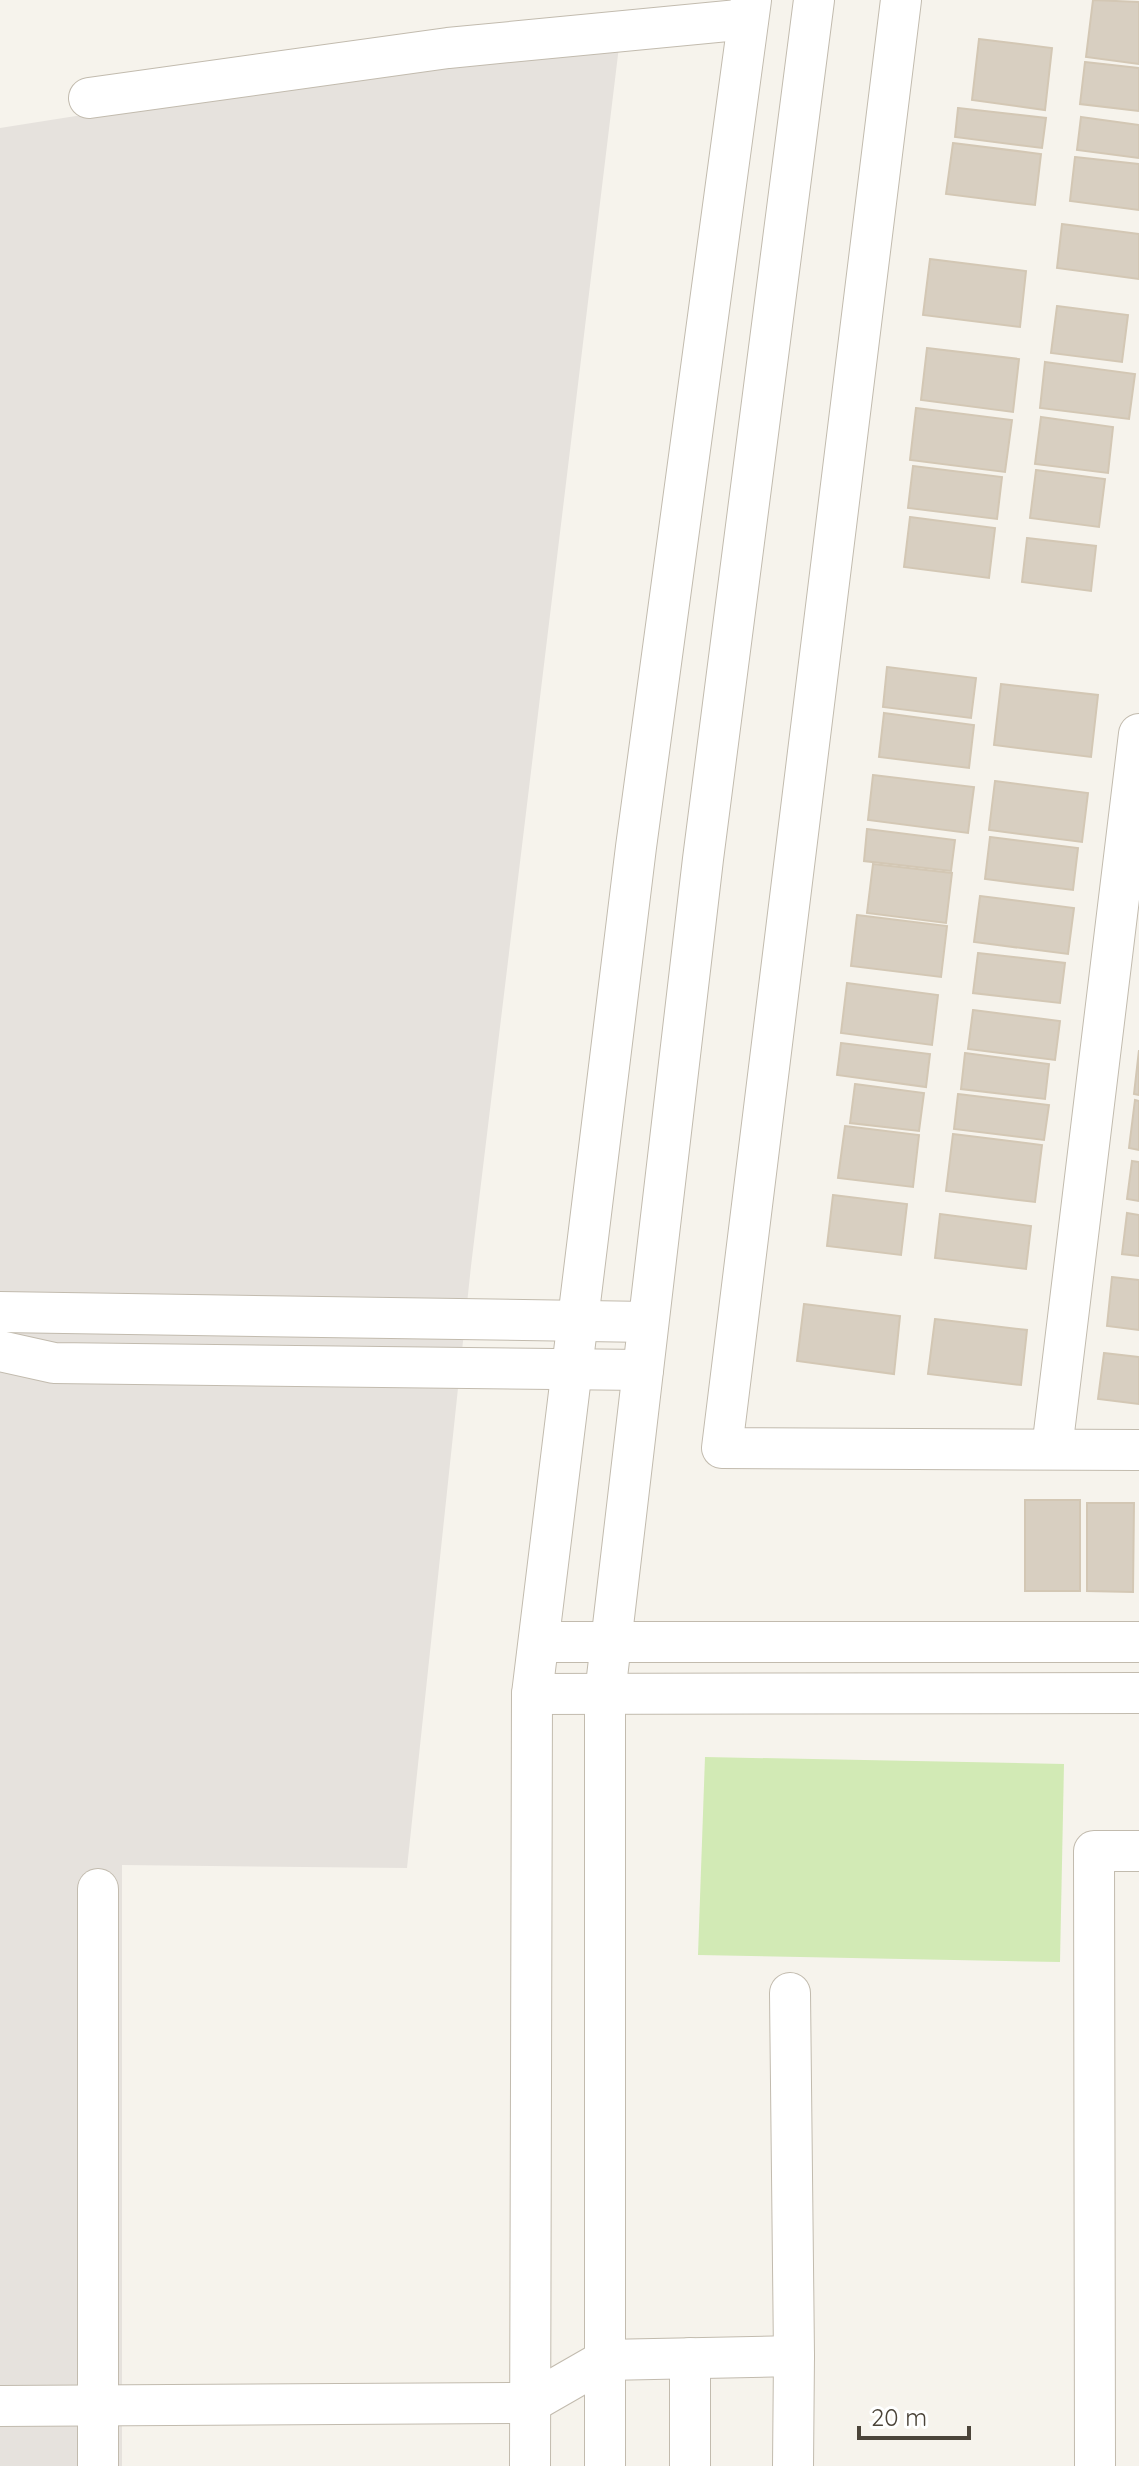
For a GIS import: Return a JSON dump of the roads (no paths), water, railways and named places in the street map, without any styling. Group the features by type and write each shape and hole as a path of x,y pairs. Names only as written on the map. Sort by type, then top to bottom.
{"street":[{"path":"605,2466 605,1694 703,859 814,0"},
{"path":"901,0 722,1448 1139,1450"},
{"path":"89,98 750,9 636,847 532,1694 530,2466"},
{"path":"1052,1449 1133,819 1139,734"},
{"path":"0,1312 648,1322"},
{"path":"0,1351 54,1363 643,1370"},
{"path":"539,1642 1139,1642"},
{"path":"532,1694 1139,1693"},
{"path":"1095,2466 1094,1851 1139,1851"},
{"path":"98,1889 98,2466"},
{"path":"790,1993 793,2466"},
{"path":"0,2406 530,2403 605,2360 794,2356"},
{"path":"690,2358 690,2466"}]}
